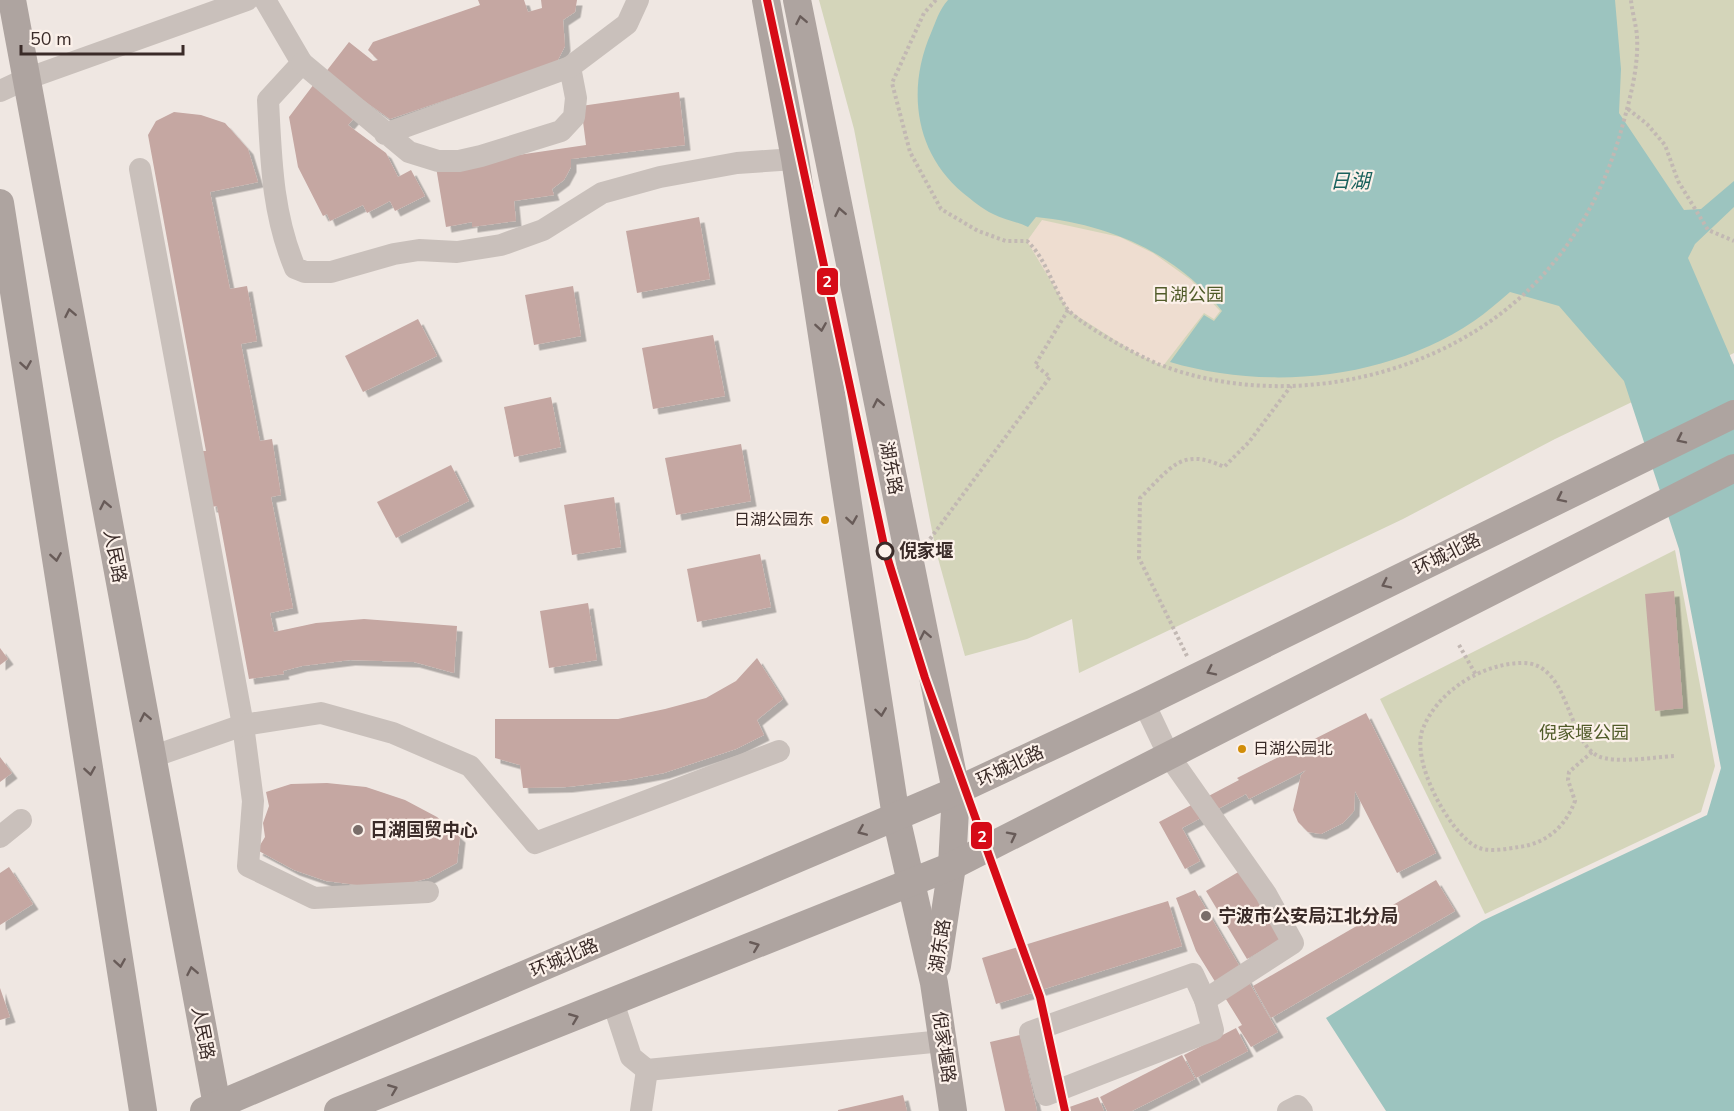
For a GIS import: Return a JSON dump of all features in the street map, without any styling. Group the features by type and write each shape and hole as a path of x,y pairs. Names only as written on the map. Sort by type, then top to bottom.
{"main road":[{"name":"人民路","path":"12,0 152,757 213,1109"},
{"name":"湖东路","path":"766,0 795,159 896,817 934,983"},
{"name":"湖东路","path":"797,0 956,791 952,866 934,983"},
{"path":"0,203 143,1111"},
{"name":"环城北路","path":"213,1109 956,791 1144,703 1734,414"},
{"path":"338,1111 952,866 1734,468"},
{"name":"倪家堰路","path":"934,983 954,1111"}],"street":[{"path":"0,91 26,79 247,0"},
{"path":"265,0 302,63 409,152 438,161 459,161 547,137 561,131 574,117 576,98 570,67"},
{"path":"385,134 570,67 627,24 638,0"},
{"path":"302,63 268,100 273,191 282,237 295,268 306,272 331,272 394,254 419,250 457,252 501,245 543,230 602,193 660,177 737,163 795,159"},
{"path":"140,169 243,725 252,801 248,866 314,898 428,892"},
{"path":"1144,703 1169,756 1266,894 1293,943 1205,1000"},
{"path":"152,757 243,725 321,713 393,733 471,766 535,843 779,751"},
{"path":"0,837 21,820"},
{"path":"1193,974 1205,1000 1213,1030 1046,1095 1030,1032 1193,974"},
{"path":"612,1002 631,1057 647,1070 943,1041"},
{"path":"641,1111 647,1070"},
{"path":"1288,1111 1298,1106 1302,1111"}],"path":[{"path":"936,0 924,13 892,83 910,152 941,209 978,231 1006,241 1027,241 1032,245 1068,310 1102,334 1159,364 1206,378 1258,385 1352,381 1403,366 1443,348 1482,326 1513,304 1543,275 1595,200 1612,160 1628,109 1637,36 1631,0"},
{"path":"1628,109 1647,124 1665,145 1678,181 1708,230 1734,241"},
{"path":"911,564 1050,377 1035,365 1068,310"},
{"path":"1199,676 1150,586 1139,558 1140,498 1176,463 1190,458 1206,458 1224,466 1249,442 1292,385"},
{"path":"1459,645 1476,675"},
{"path":"1592,752 1569,772 1568,780 1575,801 1570,813 1551,837 1536,844 1497,850 1476,847 1453,826 1431,786 1422,756 1422,732 1440,701 1466,679 1497,666 1523,662 1544,668 1554,680 1592,752 1600,757 1628,759 1674,756"}],"green space":[{"name":"日湖公园","path":"819,0 1734,0 1734,353 1555,439 1403,519 1079,673 1072,619 1027,639 965,656 936,551 854,129"},
{"name":"倪家堰公园","path":"1675,550 1715,766 1701,812 1485,914 1380,699"}],"shaded area":[{"path":"1042,220 1120,237 1153,253 1191,280 1220,311 1214,319 1204,313 1163,366 1137,354 1068,310 1027,241"}],"water":[{"name":"日湖","path":"948,0 1615,0 1621,69 1619,113 1684,210 1701,209 1734,181 1734,207 1695,244 1688,258 1734,365 1734,1111 1386,1111 1326,1018 1482,921 1707,815 1721,768 1679,549 1624,381 1559,306 1510,292 1478,318 1440,341 1404,356 1365,368 1286,377 1247,376 1208,371 1170,362 1204,315 1214,321 1222,311 1184,273 1139,245 1089,226 1036,217 1028,227 997,216 963,193 947,177 934,158 925,139 920,118 919,75 923,54 931,33"}],"building":[{"path":"478,0 524,0 528,12 542,8 541,0 577,0 575,12 563,20 565,46 557,62 390,119 325,73 349,42 373,61 378,60 368,50 373,42 480,5"},
{"path":"314,84 355,117 348,125 386,153 398,177 411,170 425,196 395,211 390,201 367,213 363,205 330,221 327,214 323,216 298,167 289,117"},
{"path":"679,92 685,145 571,159 571,167 564,180 552,189 554,195 514,201 516,221 472,227 472,222 446,227 436,167 586,145 581,106"},
{"path":"174,112 201,115 225,123 248,149 258,182 210,192 230,289 247,286 257,341 241,344 260,441 272,439 281,495 271,497 293,608 270,613 274,632 316,623 364,619 457,626 454,673 414,662 350,660 302,666 283,671 284,674 249,679 217,506 211,507 202,451 206,451 148,135 156,121"},
{"path":"699,217 710,279 637,293 626,231"},
{"path":"573,286 581,336 534,345 525,295"},
{"path":"418,319 437,356 363,392 345,356"},
{"path":"713,335 725,396 653,409 642,348"},
{"path":"551,397 561,447 514,457 504,407"},
{"path":"741,444 751,501 676,515 665,458"},
{"path":"451,465 469,501 396,538 377,502"},
{"path":"614,497 621,547 572,555 564,505"},
{"path":"760,554 771,607 697,622 687,569"},
{"path":"1674,591 1683,708 1655,711 1645,594"},
{"path":"588,603 597,660 549,668 540,611"},
{"path":"0,648 8,659 0,665"},
{"path":"757,658 783,699 757,720 764,735 736,749 664,773 567,787 523,788 520,765 495,758 495,719 618,719 665,709 706,698 736,681"},
{"path":"1366,713 1436,853 1397,873 1355,791 1354,811 1343,823 1321,834 1308,832 1298,822 1293,810 1301,775 1306,770 1249,799 1246,794 1182,828 1200,861 1185,869 1159,822 1239,780 1237,778"},
{"path":"0,757 12,773 0,782"},
{"name":"日湖国贸中心","path":"327,783 366,787 405,800 437,817 460,837 457,863 429,878 406,884 365,886 326,881 294,870 257,850 265,837 263,823 269,806 266,792 291,784"},
{"path":"9,867 33,904 0,925 0,873"},
{"path":"1240,871 1281,939 1247,959 1206,891"},
{"path":"1436,880 1455,911 1271,1018 1253,986"},
{"path":"1195,890 1278,1032 1251,1047 1238,1027 1242,1025 1196,951 1176,898"},
{"path":"1168,901 1182,946 996,1004 982,958"},
{"path":"0,988 10,1017 0,1020"},
{"path":"1236,1028 1248,1051 1196,1078 1184,1055"},
{"path":"1020,1035 1037,1111 1005,1111 990,1042"},
{"path":"1182,1055 1195,1079 1132,1111 1107,1111 1100,1097"},
{"path":"903,1095 907,1111 838,1111 838,1110"},
{"path":"1098,1097 1104,1111 1058,1111"}],"transit line":[{"name":"2","path":"767,0 885,550 925,678 1040,997 1065,1111"}],"place":[{"name":"日湖公园东","path":"825,520"},
{"name":"倪家堰","path":"885,551"},
{"name":"日湖公园北","path":"1242,749"},
{"name":"日湖国贸中心","path":"358,830"},
{"name":"宁波市公安局江北分局","path":"1206,916"}]}
